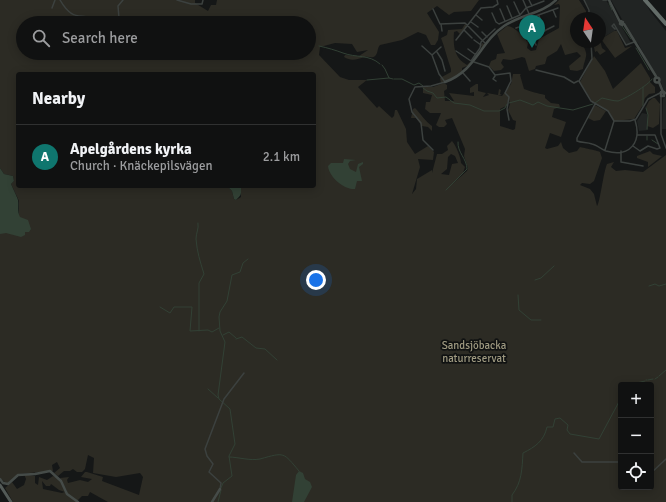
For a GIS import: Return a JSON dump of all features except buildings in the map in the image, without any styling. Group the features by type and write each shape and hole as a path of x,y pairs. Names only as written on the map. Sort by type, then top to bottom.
{"highway":[{"path":"647,0 665,22"}],"main road":[{"path":"0,485 10,502"}],"street":[{"path":"52,8 55,0"},
{"path":"60,0 70,14 81,16"},
{"path":"119,16 118,6 123,0"},
{"path":"177,0 191,4 197,2 202,4 203,0"},
{"path":"456,40 482,7 492,8 497,5 497,0"},
{"path":"522,0 529,14 530,18 528,24 532,39 536,45"},
{"path":"529,0 532,6"},
{"path":"433,150 424,140 420,123 412,112 409,99 415,87 430,86 445,82 463,73 504,26 549,6 556,0"},
{"path":"584,0 589,12"},
{"path":"603,0 608,0 635,41 654,74 663,94 661,133 666,148"},
{"path":"492,13 497,23 505,22 520,15 526,8 544,1"},
{"path":"514,2 520,15"},
{"path":"507,6 512,18"},
{"path":"530,18 558,8"},
{"path":"433,9 441,24 442,31"},
{"path":"500,9 505,22"},
{"path":"553,10 556,17"},
{"path":"476,14 482,20"},
{"path":"539,16 545,31"},
{"path":"531,20 538,34"},
{"path":"441,24 463,22 487,44"},
{"path":"471,22 478,27"},
{"path":"516,28 528,24"},
{"path":"532,36 554,26"},
{"path":"456,51 470,61 476,54 483,41 495,29"},
{"path":"615,29 626,45 635,41"},
{"path":"464,30 481,45"},
{"path":"522,34 530,31"},
{"path":"482,32 487,37"},
{"path":"528,41 532,39"},
{"path":"422,46 432,55 439,74 445,82"},
{"path":"432,55 441,47"},
{"path":"536,70 560,76 574,83 579,81 592,59 591,48"},
{"path":"468,49 476,54"},
{"path":"437,52 442,60 445,71"},
{"path":"474,62 489,67 495,75 493,79 496,81"},
{"path":"495,75 509,72 510,74 511,81 505,93 509,97 507,109 509,120"},
{"path":"463,73 470,81"},
{"path":"579,81 594,104 606,110 614,121"},
{"path":"614,121 635,120 639,116 648,98 663,94"},
{"path":"594,104 576,139 579,142 596,145 605,150 621,151 633,146 637,135 635,120"},
{"path":"605,150 614,121"},
{"path":"637,135 654,134 661,152"},
{"path":"633,146 640,151 648,146 657,149 660,148"},
{"path":"621,151 621,162 643,166"},
{"path":"212,502 220,489 221,483 209,472 213,464 207,456 205,450 223,402 244,373"},
{"path":"574,453 582,462 618,462"},
{"path":"654,470 666,459"},
{"path":"0,479 3,483 8,484 18,475 50,471 61,481 67,494 78,502"}],"shaded area":[{"path":"584,0 606,0 631,43 626,45 616,30 606,36 606,12 590,12"},
{"path":"611,0 644,0 650,11 666,31 666,92 664,91 659,77 654,73 638,43 635,42"},
{"path":"666,96 666,129 662,129 663,99"},
{"path":"642,113 647,114 648,130 639,131 637,121"},
{"path":"344,159 356,160 350,161 348,164 350,169 356,172 358,164 363,162 363,164 359,167 362,181 357,181 355,189 342,185 334,178 329,170 328,166 331,163 343,163"},
{"path":"0,168 4,174 13,176 14,181 11,184 18,200 19,215 20,217 28,220 31,229 29,232 25,232 25,235 21,237 6,233 0,234"},
{"path":"229,188 241,188 241,194 236,200 234,199 232,191"},
{"path":"299,471 303,473 305,479 310,482 312,487 304,502 292,502 296,475"}],"green space":[{"name":"Sandsjöbacka naturreservat","path":"0,0 195,0 195,3 208,11 211,5 216,5 217,0 479,0 471,11 454,12 449,15 437,6 427,13 439,32 438,40 435,45 431,45 426,35 418,32 402,40 380,45 374,57 354,60 347,59 344,57 345,55 359,56 368,50 357,52 352,44 335,43 320,47 319,55 340,77 349,80 367,80 358,87 377,108 379,106 392,118 395,110 397,110 406,129 407,142 415,154 428,146 434,152 433,160 418,159 420,167 412,194 416,189 417,179 432,170 432,173 437,154 442,154 448,150 447,146 452,141 458,152 461,163 465,167 463,173 451,185 467,171 468,168 464,156 465,149 452,118 445,120 447,124 444,127 439,127 436,125 441,113 430,113 425,109 426,102 430,102 432,95 423,93 423,87 433,87 444,83 447,85 447,89 444,91 445,101 454,101 449,93 474,96 474,92 470,93 470,88 476,84 478,84 478,91 486,93 483,97 489,95 487,93 502,96 511,84 513,74 521,74 524,89 545,95 545,98 551,103 559,104 560,107 554,109 552,117 566,122 561,137 550,133 545,148 547,149 558,146 561,142 563,148 569,153 577,151 580,147 600,152 602,158 594,181 590,184 582,183 580,185 590,189 594,194 597,206 607,164 614,162 611,167 616,171 625,170 643,172 666,155 666,502 108,502 90,492 88,496 82,496 76,502 13,502 5,488 12,482 17,489 24,485 26,479 24,474 35,476 35,483 38,485 39,477 47,480 53,476 58,478 65,492 67,491 60,478 69,477 67,480 68,483 80,480 88,482 92,479 81,477 85,472 87,472 103,477 102,481 139,495 143,477 140,473 116,477 93,473 94,458 88,455 85,469 82,472 77,472 73,469 70,471 64,471 58,476 54,473 60,468 57,462 52,465 53,471 18,474 7,484 0,478 0,216 6,223 19,215 19,201 11,184 14,181 13,176 4,174 0,168","holes":["509,99 510,104 508,110 513,120 516,121 515,129 513,130 500,126 500,109 506,106","451,154 455,156 458,163 452,164 449,175 441,174 447,169 448,157","42,481 46,486 50,486 51,484 59,490 65,492 62,493 43,489"]},
{"path":"559,0 579,0 586,11 570,12 570,48 584,48 586,58 583,69 577,71 570,70 569,66 581,56 577,52 565,55 561,44 557,51 547,57 545,64 536,66 535,69 529,71 525,58 522,57 511,60 503,59 501,63 504,67 501,70 494,71 489,66 491,61 496,59 497,54 505,53 497,34 507,26 510,26 519,32 528,43 527,48 531,51 536,50 539,39 559,28 560,6 559,4 554,5"},
{"path":"465,24 467,26 460,34 457,31 454,32 454,47 459,59 467,65 470,62 472,63 481,49 482,43 486,45 472,64 462,68 462,73 441,83 440,78 451,72 451,69 441,38 447,35 448,30 462,29"},
{"path":"614,31 617,31 625,48 632,46 615,58 606,46 606,36"},
{"path":"594,48 602,48 606,51 600,55 597,51 595,52"},
{"path":"594,56 605,71 613,89 641,63 650,78 650,82 655,87 655,93 649,94 645,98 643,105 634,119 614,121 609,112 592,101 580,82"},
{"path":"499,89 501,90 500,94 502,95 498,95"},
{"path":"655,98 660,104 659,124 653,128 647,126 648,115 646,107 649,101"},
{"path":"595,105 606,111 600,120 594,121 588,118"},
{"path":"415,108 432,126 432,131 428,127 422,126 416,118 411,118 413,109"},
{"path":"650,151 653,154 662,156 648,167 648,162 637,158 637,156"}],"waterway":[{"path":"609,3 612,10"},
{"path":"622,26 631,39"},
{"path":"319,46 348,54 367,57 380,64"},
{"path":"636,48 649,70"},
{"path":"382,65 389,78 393,79"},
{"path":"367,80 389,78"},
{"path":"394,79 402,79 414,85 419,83 423,86"},
{"path":"595,103 602,98 616,101 621,100 650,82 652,79"},
{"path":"643,87 643,106"},
{"path":"423,88 433,93 437,98 446,97 454,103 470,105 484,111 499,111 505,108 507,104"},
{"path":"509,103 520,100 533,105 538,102 547,106 573,110 593,104"},
{"path":"646,108 648,115 647,129"},
{"path":"652,140 658,144"},
{"path":"446,190 467,169 467,165 459,149 458,142"},
{"path":"198,223 196,244 204,274 199,283 199,331"},
{"path":"221,488 223,483 232,476 229,456 235,444 230,409 219,399 218,395 225,342 220,331 219,317 220,312 227,301 232,275 240,272 243,263 248,259"},
{"path":"535,280 541,278 554,266"},
{"path":"649,286 655,284 659,286 666,284"},
{"path":"518,295 519,310 531,320 541,320"},
{"path":"160,307 170,313 174,307 192,307 190,331 208,330 212,332 219,328"},
{"path":"223,335 229,332 236,338"},
{"path":"236,339 242,337 256,348 265,349 277,360"},
{"path":"659,376 666,370"},
{"path":"648,380 653,379"},
{"path":"641,382 645,381"},
{"path":"208,389 218,398"},
{"path":"512,502 512,495 518,485 521,475 523,453 541,440 547,427 553,427 555,419 560,418 568,425 567,430 570,434 599,439 618,404"},
{"path":"229,457 260,459 274,455 283,455 290,460 299,471"},
{"path":"218,502 221,490"}],"place":[{"name":"Apelgårdens kyrka","path":"532,48"}]}
